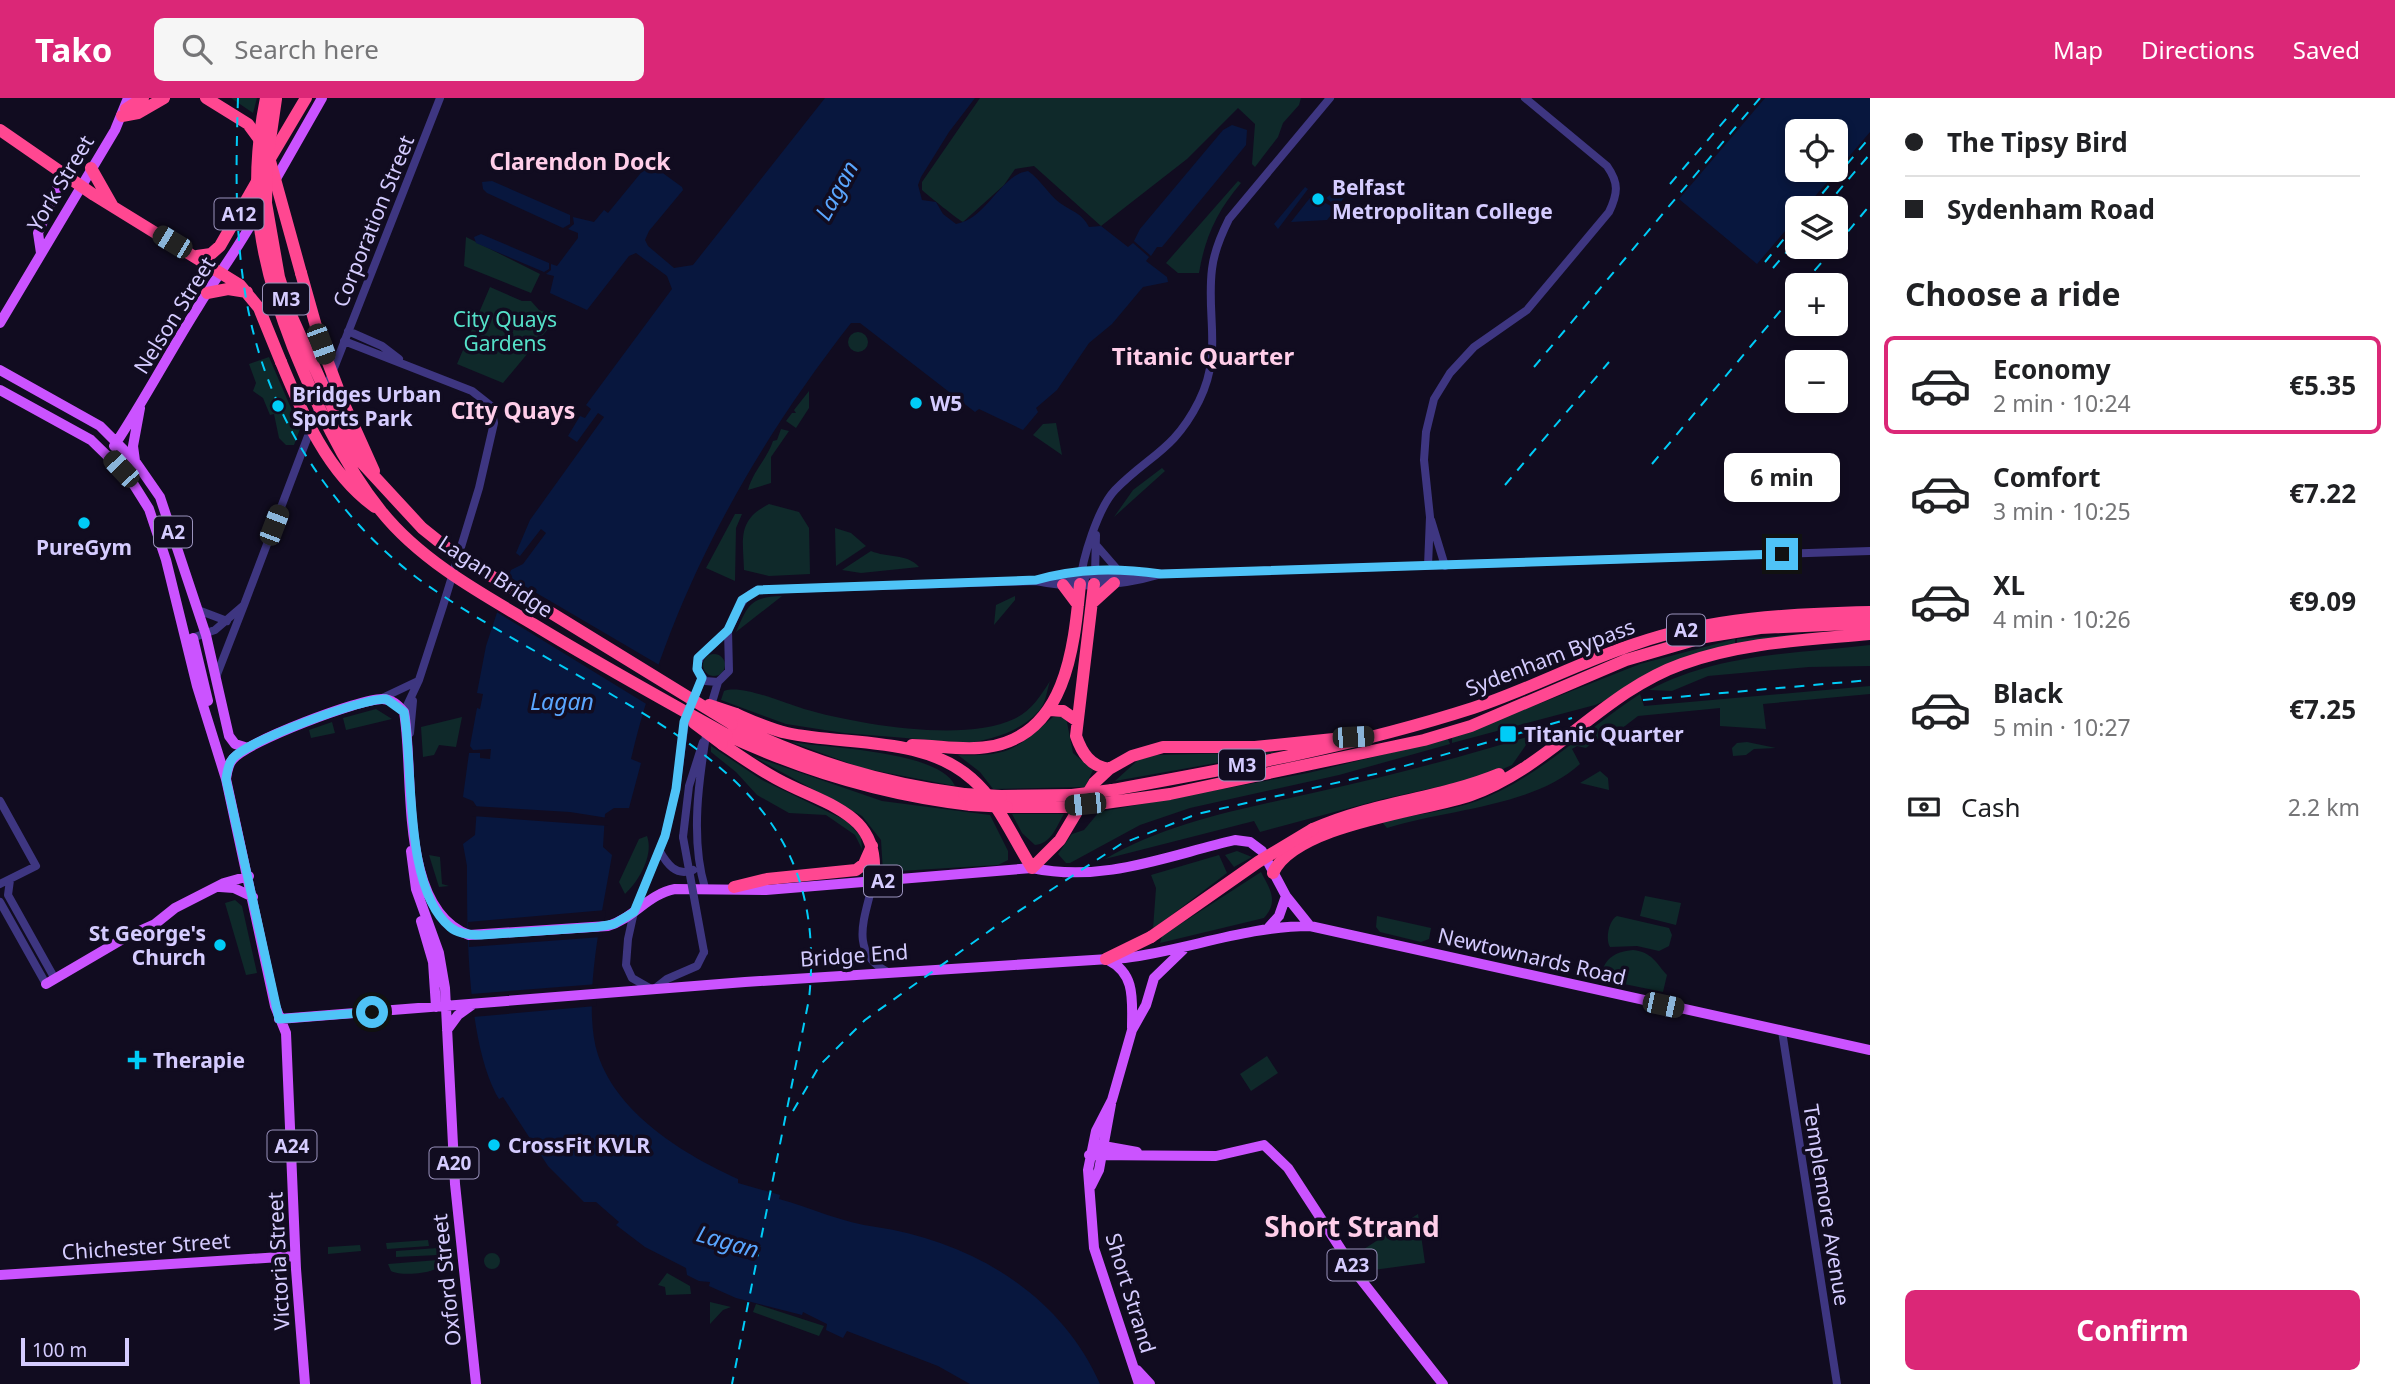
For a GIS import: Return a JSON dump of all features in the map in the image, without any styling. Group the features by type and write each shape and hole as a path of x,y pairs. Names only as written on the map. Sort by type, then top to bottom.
{"highway":[{"path":"126,108 143,98"},
{"path":"126,108 138,113 164,98"},
{"name":"A12","path":"206,98 248,124 270,159 275,179"},
{"name":"Lagan Bridge","path":"273,98 265,179 269,225 279,277 296,326 345,435 362,463 422,528 452,552 699,702 729,729"},
{"name":"Lagan Bridge","path":"273,98 257,158 261,247 271,291 321,410 381,511 428,556 470,586 679,710 729,729"},
{"name":"Nelson Street","path":"197,256 211,254 220,246 306,98"},
{"path":"0,130 112,206 223,272 247,292"},
{"path":"57,167 59,184"},
{"path":"91,168 112,206"},
{"name":"M3","path":"275,179 338,391 377,478"},
{"path":"207,293 228,289 247,292"},
{"name":"M3","path":"247,292 264,317 301,409 332,461 362,498 381,511"},
{"path":"1088,577 1092,603 1076,736 1081,752 1096,765 1109,769"},
{"path":"729,729 786,733 887,746 969,748 992,746 1015,739 1050,710 1069,665 1078,605 1088,577"},
{"path":"1092,603 1114,583"},
{"path":"1063,585 1078,605"},
{"name":"Sydenham Bypass","path":"1371,736 1475,708 1663,635 1732,620 1772,615 1870,612"},
{"name":"M3","path":"729,729 835,767 967,799 1105,803 1182,791 1424,740 1471,726 1626,660 1704,637 1760,628 1870,623"},
{"name":"A2","path":"1273,873 1285,858 1322,836 1363,820 1471,795 1508,777 1625,694 1680,664 1738,649 1870,634"},
{"path":"1050,710 1063,711 1076,720"},
{"path":"729,729 776,779 852,817 865,830 873,845 876,863 873,882"},
{"name":"M3","path":"1069,801 1112,790 1339,747 1371,736"},
{"name":"A2","path":"1032,868 1060,841 1094,783 1109,769 1132,756 1163,747 1255,747 1371,736"},
{"path":"887,746 937,758 972,779 1032,868"},
{"name":"Bridge End","path":"1106,959 1151,937 1258,862 1313,829 1363,810 1471,785 1540,754"},
{"path":"734,887 766,879 856,870 864,864 873,845"}],"main road":[{"name":"Nelson Street","path":"108,454 141,407 207,293 223,272 322,98"},
{"name":"York Street","path":"0,323 126,108"},
{"path":"41,253 38,233 59,184"},
{"name":"A2","path":"0,370 87,416 117,441 135,461 165,505 206,635 229,736 235,744 248,747"},
{"name":"A2","path":"2,392 75,429 108,454 139,491 153,517 189,639"},
{"name":"Nelson Street","path":"135,461 132,446 141,407"},
{"path":"87,416 105,438 108,454"},
{"path":"189,639 209,705 209,718"},
{"name":"Victoria Street","path":"189,639 197,686 209,718 253,877 253,897 279,1019 286,1032 295,1256 305,1384"},
{"path":"226,779 232,759 248,747 306,722 380,699 393,701 404,712"},
{"name":"A2","path":"404,712 414,881 439,953 441,1005"},
{"name":"A2","path":"413,842 429,891 441,917 450,927 468,935 597,927 616,923 668,890 734,887 766,890 1032,868 1058,873 1120,871 1235,840 1256,845 1286,896"},
{"path":"50,981 128,936 138,926 217,887 253,877"},
{"path":"234,888 253,877"},
{"path":"217,887 234,888 253,897"},
{"path":"1269,927 1279,916 1286,896"},
{"name":"Newtownards Road","path":"1286,896 1299,916 1310,926"},
{"name":"Newtownards Road","path":"1269,927 1310,926 1870,1050"},
{"name":"Bridge End","path":"472,1005 888,972 1106,959 1185,948 1269,927"},
{"name":"Short Strand","path":"1139,1384 1094,1248 1088,1170 1090,1150 1112,1100 1132,1031 1146,1005 1158,971 1185,948"},
{"name":"Short Strand","path":"1106,959 1122,970 1131,984 1132,1031"},
{"name":"A2","path":"279,1019 441,1005 472,1005"},
{"name":"Oxford Street","path":"441,1005 447,1030 456,1198 476,1384"},
{"path":"447,1030 457,1016 472,1005"},
{"name":"Short Strand","path":"1091,1186 1110,1123 1112,1100"},
{"path":"1110,1123 1128,1149"},
{"name":"A23","path":"1103,1150 1225,1155 1264,1144 1288,1168 1359,1277 1443,1384"},
{"name":"A23","path":"1090,1150 1128,1149 1143,1153"},
{"name":"Chichester Street","path":"0,1275 295,1256"},
{"name":"Short Strand","path":"1135,1368 1150,1384"}],"street":[{"name":"Corporation Street","path":"189,639 206,635 244,605 440,98"},
{"path":"1088,577 1096,532 1109,498 1173,442 1200,398 1213,348 1212,270 1220,237 1229,219 1330,98"},
{"path":"1428,566 1430,517 1424,460 1426,432 1434,399 1450,373 1474,347 1527,310 1609,212 1616,196 1616,179 1607,166 1525,98"},
{"path":"348,331 382,346 401,361"},
{"path":"344,341 380,357 401,361 472,391 488,401 494,423 479,488 419,680 404,712"},
{"path":"1430,517 1445,566"},
{"path":"1088,577 1097,546 1096,532"},
{"path":"1097,546 1117,569"},
{"path":"706,736 696,758 689,786 683,836 704,951 697,966 667,979 653,990 638,983 626,965 634,912 659,850 676,789 684,722 702,678 697,663 702,654 711,649 728,630 742,600 758,590 1036,580 1063,585 1117,569 1161,574 1870,551"},
{"path":"1088,577 1114,583 1161,574"},
{"path":"1036,580 1051,576 1149,578"},
{"path":"216,677 244,605"},
{"path":"198,610 227,621"},
{"path":"705,888 699,867 697,833 706,736 719,682 729,671 728,630"},
{"path":"711,649 720,651 727,657"},
{"path":"702,678 719,682"},
{"path":"380,699 419,680"},
{"path":"408,759 415,691"},
{"path":"0,801 36,866 4,883 50,981"},
{"path":"659,850 670,867 687,872 699,867"},
{"path":"873,882 862,947 869,959 888,972"},
{"path":"0,902 50,981"},
{"name":"Templemore Avenue","path":"1782,1031 1837,1384"}],"green space":[{"path":"231,98 257,98 253,113"},
{"path":"980,98 1301,98 1299,105 1283,123 1278,137 1255,167 1252,164 1255,124 1238,108 1187,159 1101,226 1034,166 1015,169 1004,185 963,222 922,190 922,182"},
{"path":"1238,181 1241,183 1213,225 1199,273 1178,273 1166,263"},
{"path":"466,237 540,274 531,293 464,266"},
{"name":"City Quays Gardens","path":"490,287 522,301 531,301 539,310 558,317 503,383 457,364"},
{"path":"858,332 865,335 868,342 865,349 858,352 851,349 848,342 851,335"},
{"name":"Bridges Urban Sports Park","path":"269,357 300,429 294,445 286,445 279,438 274,414 270,415 263,398 253,391 256,383 249,364"},
{"path":"809,391 809,408 796,428 786,421 792,413 796,413 794,410"},
{"path":"1056,423 1062,455 1033,435 1043,424"},
{"path":"781,429 789,431 771,457 771,483 748,490 753,477"},
{"path":"1162,468 1165,471 1114,517 1133,490"},
{"path":"769,504 799,512 809,528 810,574 769,576 744,570 744,531 751,517"},
{"path":"735,514 742,514 736,528 735,581 706,568"},
{"path":"835,528 851,533 866,546 836,566"},
{"path":"871,551 909,560 919,567 861,573 842,570"},
{"path":"782,596 736,632 751,604 763,598"},
{"path":"1015,596 1015,600 994,625 996,605"},
{"path":"1828,632 1737,643 1737,639"},
{"path":"1735,639 1735,644 1595,705 1452,743 1452,738 1640,664"},
{"path":"1870,645 1870,666 1809,667 1708,676 1672,691 1649,690 1676,678 1730,662 1785,653"},
{"path":"714,654 722,657 725,665 722,673 714,676 706,673 703,665 706,657"},
{"path":"1050,681 1043,705 1026,722 997,736 967,743 844,733 786,724 721,700 724,691 741,690 826,715 880,725 910,729 967,730 993,726 1020,716 1035,703"},
{"path":"1870,686 1870,694 1763,704 1766,729 1720,726 1720,708 1638,716 1608,739 1604,734 1586,748 1577,746 1572,749 1580,764 1561,778 1538,789 1488,805 1387,828 1382,822 1454,808 1499,791 1541,766 1640,694 1644,706"},
{"path":"376,709 392,719 346,730 343,718"},
{"path":"1058,716 1066,717 1073,753 1093,770 1085,787 993,789 980,772 958,755 990,754 1011,749"},
{"path":"462,717 456,747 439,745 434,755 423,757 421,727"},
{"path":"332,722 335,733 311,738 309,730"},
{"path":"1533,735 1512,765 1487,776 1383,799 1260,832 1254,821 1105,859 1156,835 1208,818 1398,773"},
{"path":"1448,739 1450,744 1339,775 1190,808 1140,825 1070,863 1066,863 1058,854 1072,834 1084,830 1099,812 1308,773"},
{"path":"791,742 906,758 929,765 945,774 955,786 862,768"},
{"path":"1747,742 1776,748 1754,749 1746,755 1733,756 1732,748 1737,743"},
{"path":"711,746 762,780 847,821 861,837 862,849 855,835 826,815 789,813 757,795 736,772 711,752"},
{"path":"1278,752 1115,781 1138,760 1156,755"},
{"path":"752,756 882,801 990,815 1008,851 1008,860 998,865 883,872 881,840 862,816"},
{"path":"1600,771 1608,778 1609,790 1580,783"},
{"path":"1012,814 1064,814 1050,838 1035,845 1022,833"},
{"path":"647,836 649,843 644,867 625,894 619,882 639,839"},
{"path":"1237,851 1252,857 1234,867 1225,855"},
{"path":"429,855 440,857 442,884 449,886 439,887"},
{"path":"1219,855 1227,873 1153,929 1156,888 1151,875"},
{"path":"1261,872 1272,895 1269,912 1264,918 1160,943 1162,936"},
{"path":"1645,896 1681,903 1676,925 1640,916"},
{"path":"235,900 242,906 257,973 246,975 225,903"},
{"path":"1377,916 1431,928 1429,939 1421,942 1380,932 1376,927"},
{"path":"1617,916 1669,928 1672,935 1669,946 1659,951 1637,946 1610,947 1609,930"},
{"path":"1633,950 1649,956 1667,975 1663,992 1600,979 1610,958"},
{"path":"1267,1056 1278,1073 1251,1091 1240,1074"},
{"path":"1418,1214 1425,1263 1366,1271 1359,1260 1361,1251"},
{"path":"428,1240 429,1246 387,1249 386,1243"},
{"path":"360,1245 361,1251 328,1254 328,1247"},
{"path":"438,1248 438,1255 396,1257 396,1251"},
{"path":"489,1253 495,1253 500,1261 498,1267 489,1269 484,1264 484,1258"},
{"path":"438,1260 437,1268 414,1274 391,1271 388,1264"},
{"path":"667,1273 690,1286 691,1294 666,1295 665,1287 658,1285"},
{"path":"710,1302 731,1307 723,1310 710,1324"},
{"path":"756,1304 824,1326 819,1336 753,1312"}],"water":[{"name":"Lagan","path":"825,98 975,98 949,132 921,177 918,185 922,200 936,202 943,214 956,224 976,214 1009,180 1028,171 1064,206 1083,218 1089,227 1101,226 1128,247 1133,243 1149,257 1146,261 1167,277 1168,282 1143,287 1112,324 1089,343 1057,390 1036,408 1038,412 1023,430 979,409 975,412 860,323 851,323 779,423 747,475 717,529 667,641 647,699 631,759 641,763 629,808 614,808 605,814 603,847 612,855 595,956 593,1034 598,1055 621,1096 637,1114 676,1145 738,1179 738,1183 780,1195 779,1199 852,1222 911,1234 978,1259 1036,1298 1061,1323 1083,1352 1100,1384 970,1384 938,1366 847,1331 843,1338 826,1330 827,1324 803,1312 802,1315 736,1298 709,1286 710,1282 699,1281 687,1275 686,1268 645,1247 616,1225 619,1222 596,1202 584,1202 548,1166 503,1097 499,1099 496,1094 479,1044 471,983 467,866 463,844 475,835 477,807 473,801 463,797 469,753 480,753 480,758 490,759 491,749 473,750 470,746 477,708 480,709 483,694 477,693 486,646 511,570 523,564 546,533 541,529 520,556 516,553 530,520 604,417 598,413 577,442 568,436 580,416 585,418 591,409 586,405 672,289 667,276 636,253 629,256 587,310 550,293 554,276 546,274 551,270 551,264 557,266 578,238 578,233 568,229 574,224 573,217 594,222 604,210 608,213 649,163 683,190 649,231 645,240 648,246 674,268 693,265"},
{"path":"1765,98 1870,98 1870,132 1848,158 1848,119 1785,119 1785,182 1827,182 1815,196 1785,196 1785,231 1757,264 1679,199"},
{"path":"1232,125 1247,130 1246,145 1162,247 1157,247 1151,256 1134,241 1140,229 1223,130"},
{"path":"492,181 570,215 570,224 563,228 487,193 482,182"},
{"path":"1305,187 1308,189 1278,229 1274,224"},
{"path":"1338,189 1349,191 1337,207 1326,198"},
{"path":"1313,194 1319,198 1315,205 1322,201 1336,209 1327,220 1291,222"},
{"path":"481,234 549,263 549,269 544,272 476,243 474,237"}],"pier":[{"path":"506,575 661,666 648,705 495,611"},
{"path":"472,806 570,812 608,818 608,826 472,816"},
{"path":"606,910 602,937 469,947 468,922"},
{"path":"598,984 596,1006 473,1017 471,994"}],"railway":[{"path":"238,98 238,234 250,320 278,404 312,465 340,503 371,538 424,583 659,723 700,752 736,782 765,815 788,852 803,894 811,943 809,999 732,1384"},
{"path":"1670,184 1744,98"},
{"path":"1534,367 1760,98"},
{"path":"1820,196 1870,137"},
{"path":"1834,196 1870,154"},
{"path":"1848,232 1870,205"},
{"path":"1765,262 1785,238"},
{"path":"1773,268 1785,254"},
{"path":"1812,273 1825,259"},
{"path":"1652,464 1785,305"},
{"path":"1505,485 1609,362"},
{"path":"1643,700 1870,680"},
{"path":"793,1111 820,1065 865,1020 999,924 1121,844 1197,814 1380,773 1572,718"}],"place":[{"name":"Belfast Metropolitan College","path":"1318,199"},
{"name":"W5","path":"916,403"},
{"name":"Bridges Urban Sports Park","path":"278,406"},
{"name":"PureGym","path":"84,523"},
{"name":"Titanic Quarter","path":"1508,734"},
{"name":"St George's Church","path":"220,945"},
{"name":"Therapie","path":"137,1060"},
{"name":"CrossFit KVLR","path":"494,1145"}],"district":[{"name":"Clarendon Dock","path":"580,161"},
{"name":"Titanic Quarter","path":"1203,355"},
{"name":"CIty Quays","path":"513,410"},
{"name":"Short Strand","path":"1352,1226"}],"route":[{"path":"372,1012 279,1019 226,779 232,759 248,747 306,722 354,706 386,699 393,701 404,712 413,842 433,901 450,927 468,935 597,927 614,924 634,912 665,836 676,789 684,722 702,678 698,674 698,658 711,649 728,630 742,600 758,590 1036,580 1064,572 1105,569 1161,574 1782,554"}]}
